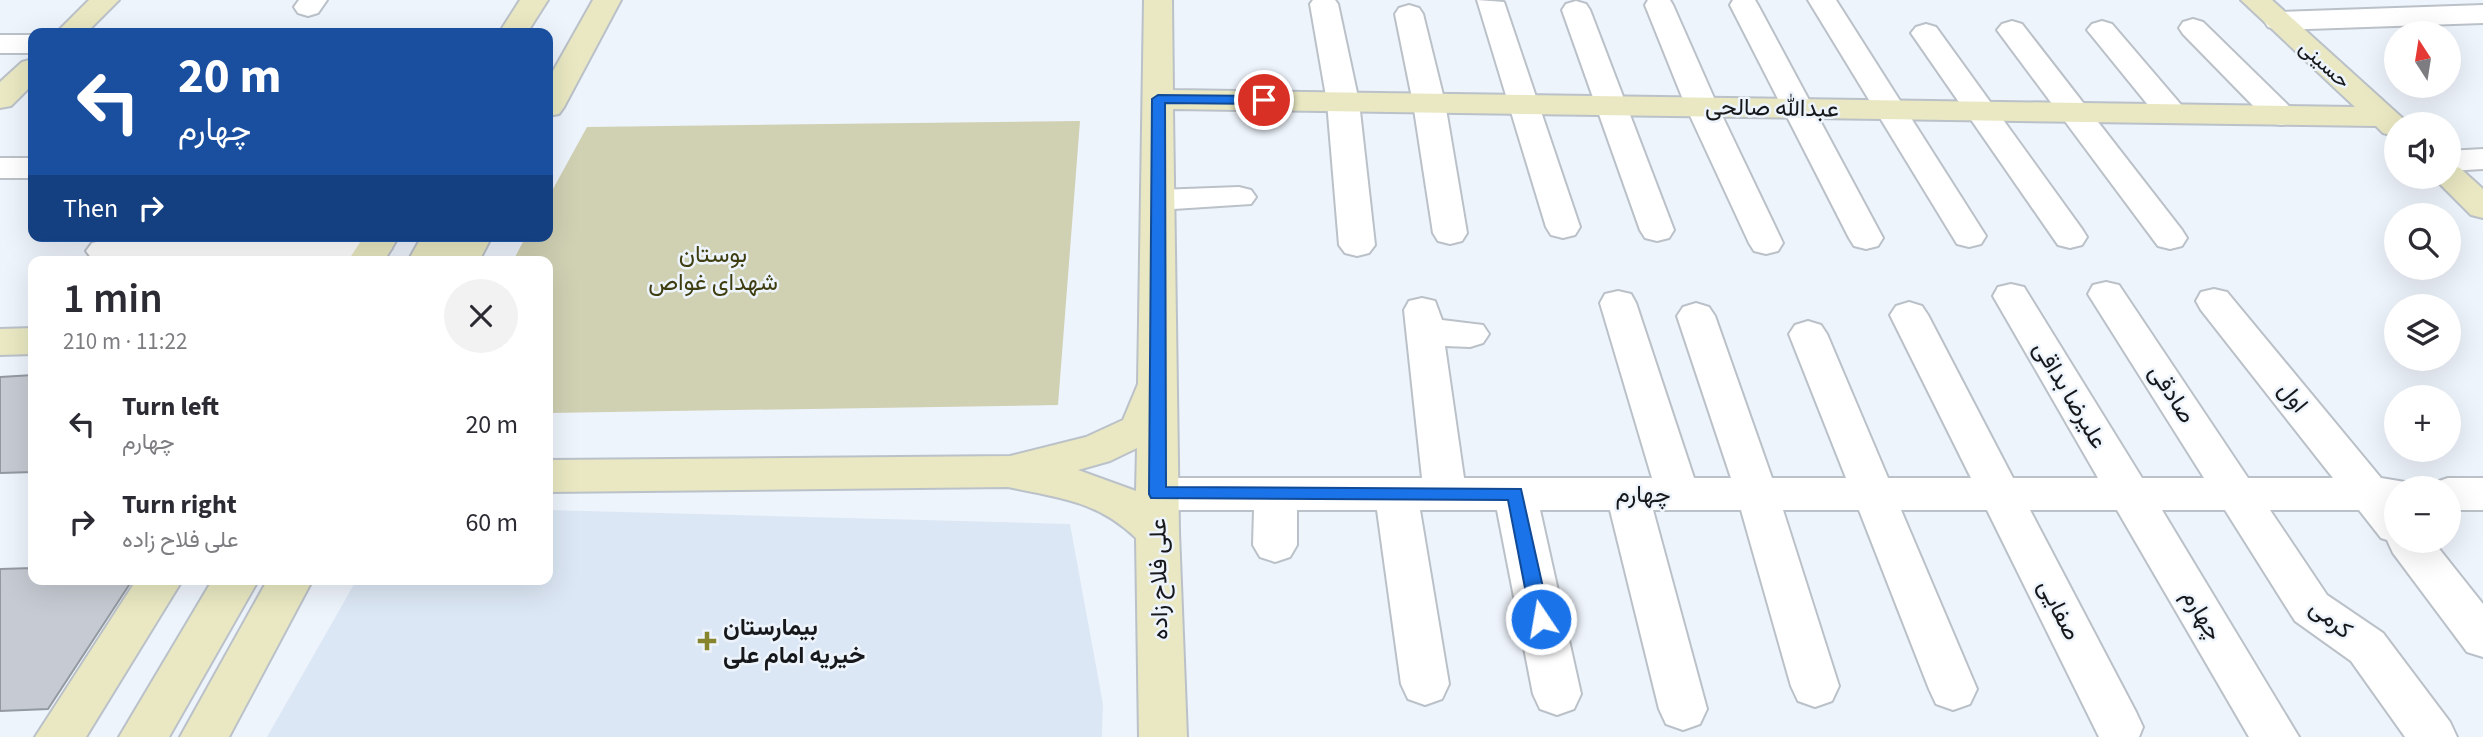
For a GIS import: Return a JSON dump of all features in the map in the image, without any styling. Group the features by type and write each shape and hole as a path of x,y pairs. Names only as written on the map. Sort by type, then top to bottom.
{"street":[{"path":"75,28 104,0"},
{"path":"516,28 534,0"},
{"path":"553,47 581,0"},
{"path":"553,98 607,0"},
{"name":"علی فلاح زاده","path":"1158,0 1157,513 1163,737"},
{"path":"1822,0 1969,236"},
{"name":"حسینی","path":"2255,0 2384,116"},
{"path":"2465,0 2483,14"},
{"path":"1490,2 1563,228"},
{"path":"1324,4 1343,102 1357,245"},
{"path":"1660,5 1702,107 1766,243"},
{"path":"1744,5 1866,238"},
{"path":"1576,10 1609,106 1657,230"},
{"path":"1409,14 1429,103 1450,233"},
{"path":"2278,21 2483,14"},
{"path":"2193,28 2281,116"},
{"path":"2012,30 2170,238"},
{"path":"2102,30 2172,114"},
{"path":"1926,33 2070,237"},
{"path":"0,44 28,60"},
{"path":"0,99 28,68"},
{"name":"عبدالله صالحی","path":"1158,99 2281,116 2384,122"},
{"path":"2461,160 2483,159"},
{"path":"0,168 28,167"},
{"path":"2461,188 2483,207"},
{"path":"1158,200 1239,197"},
{"path":"104,251 374,248"},
{"name":"صادقی","path":"2106,294 2237,494"},
{"name":"علیرضا بداقی","path":"2011,296 2129,494"},
{"name":"اول","path":"2214,300 2384,499"},
{"path":"1618,303 1678,494"},
{"name":"صفایی","path":"1909,315 2119,727"},
{"path":"1696,316 1756,494 1815,686"},
{"path":"1445,494 1424,322 1470,334"},
{"path":"1808,334 1952,689"},
{"path":"0,342 28,341"},
{"path":"1008,471 1096,450 1139,430 1158,382"},
{"path":"553,476 1008,471 1084,487 1128,505 1157,513"},
{"path":"1627,493 1683,709"},
{"path":"1275,545 1276,494"},
{"name":"چهارم","path":"1157,513 1276,494 2237,494 2384,504"},
{"path":"1396,494 1425,684"},
{"path":"1515,494 1556,694"},
{"name":"چهارم","path":"2129,494 2275,737"},
{"name":"کرمی","path":"2237,494 2311,608 2367,647 2433,737"},
{"path":"2461,494 2483,494"},
{"path":"2417,553 2483,638"},
{"path":"59,737 157,585"},
{"path":"144,737 233,585"},
{"path":"204,737 288,585"}],"shaded area":[{"name":"بیمارستان خیریه امام علی","path":"553,510 1070,524 1103,704 1102,737 267,737 354,585 553,585"}],"green space":[{"name":"بوستان شهدای غواص","path":"1080,121 1058,405 553,413 553,256 516,256 523,242 553,242 553,189 587,127"}],"building":[{"path":"28,375 28,472 0,473 0,377"},
{"path":"28,568 28,585 129,585 48,709 0,711 0,569"}],"place":[{"name":"بیمارستان خیریه امام علی","path":"707,641"}],"route":[{"path":"1264,100 1158,99 1158,494 1515,494 1541,619"}]}
